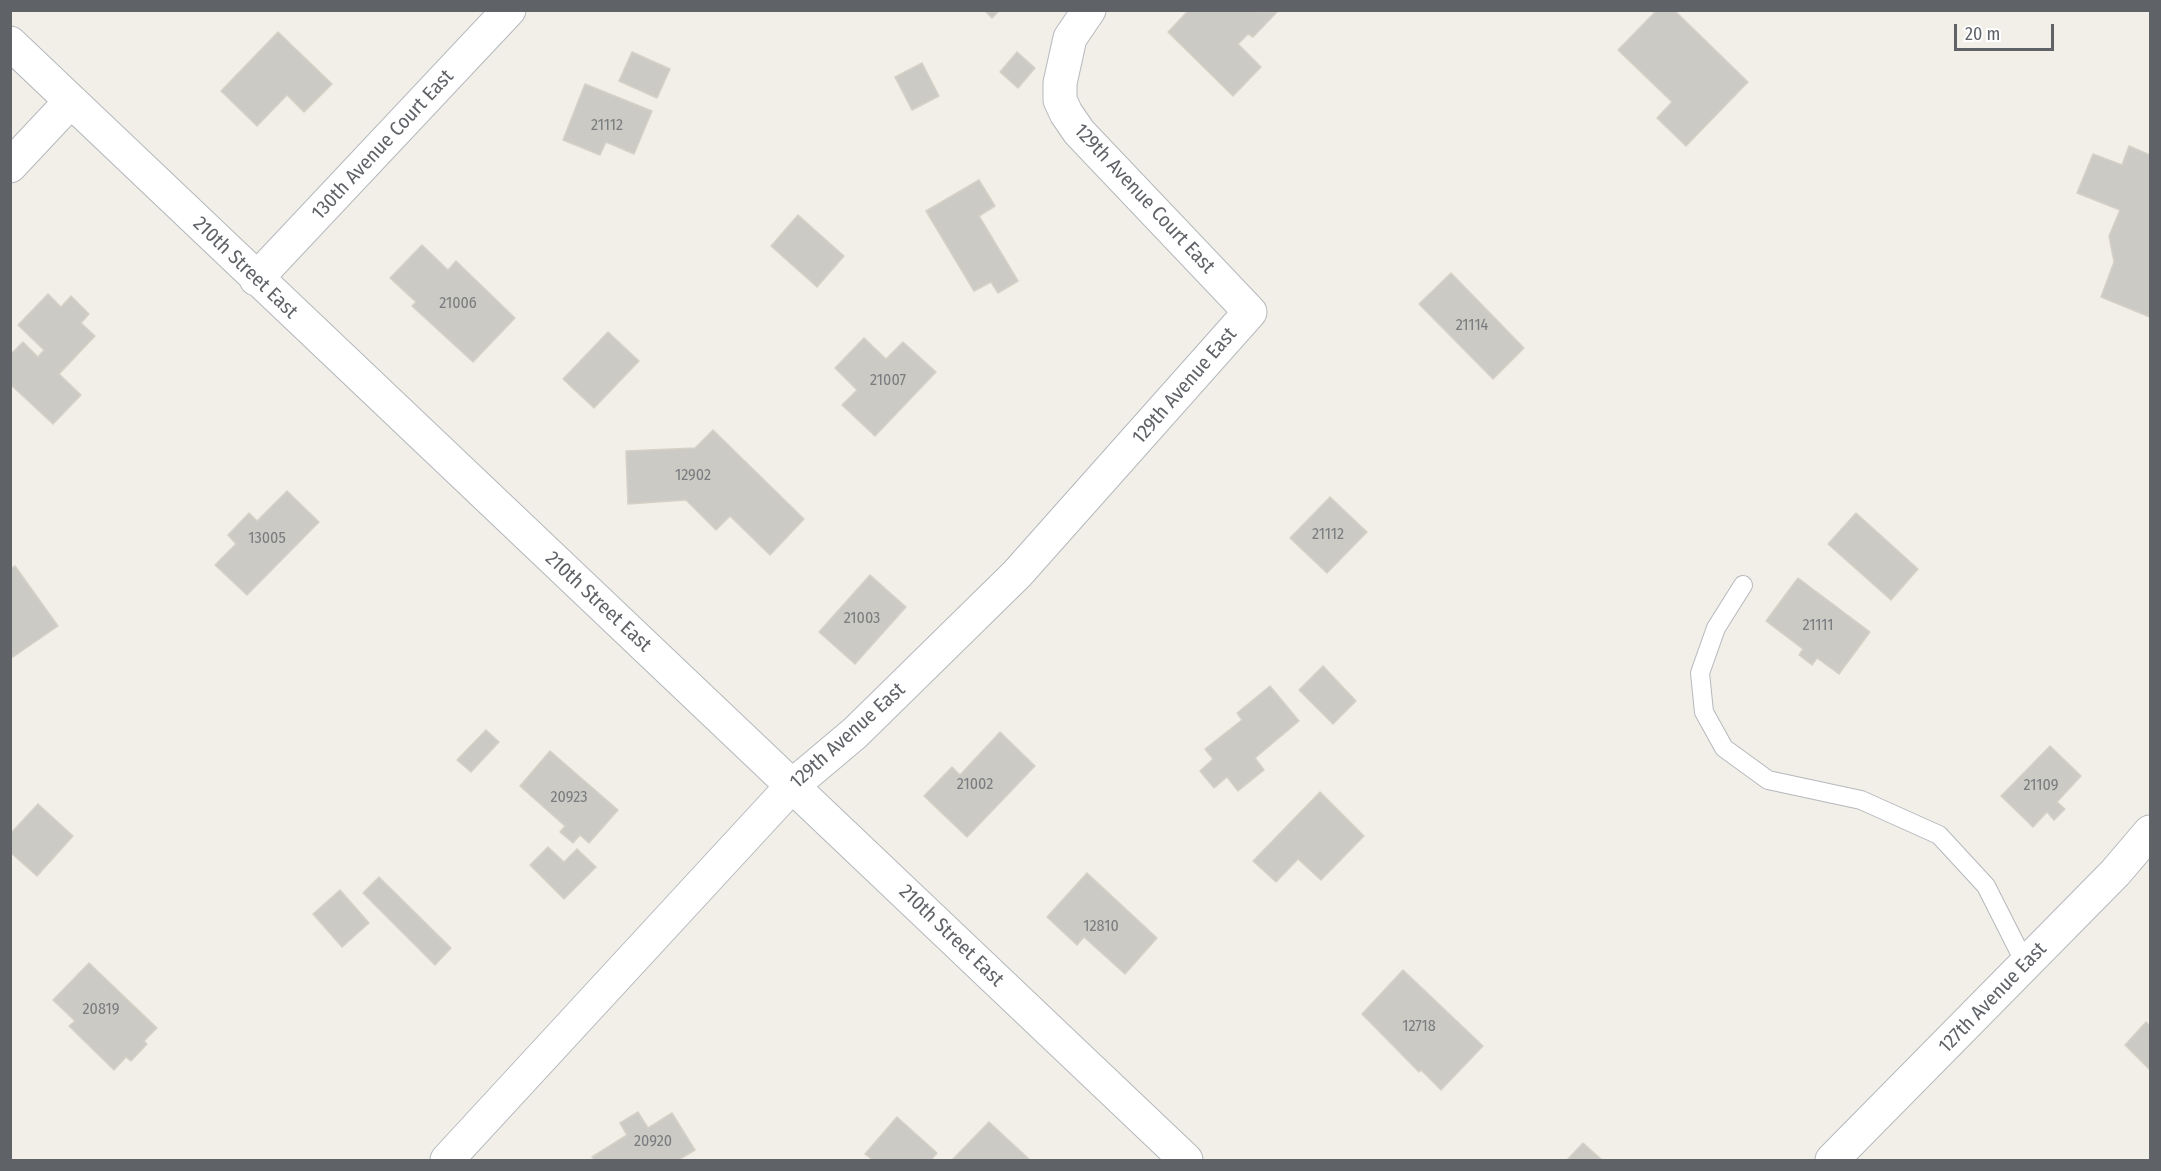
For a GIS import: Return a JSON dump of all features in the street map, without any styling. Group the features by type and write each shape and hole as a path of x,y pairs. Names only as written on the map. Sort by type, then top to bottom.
{"street":[{"name":"130th Avenue Court East","path":"256,279 510,10"},
{"name":"129th Avenue Court East","path":"1089,10 1070,38 1060,83 1060,100 1066,113 1079,132 1250,312"},
{"name":"210th Street East","path":"10,43 1186,1161"},
{"path":"10,166 71,101"},
{"name":"129th Avenue East","path":"447,1161 792,786 855,733 1017,574 1250,312"},
{"name":"127th Avenue East","path":"1832,1161 2026,965 2115,873 2151,832"}],"lane":[{"path":"1743,585 1716,628 1700,673 1704,712 1724,748 1768,780 1861,800 1939,835 1986,886 2026,965"}],"building":[{"path":"984,10 1000,10 992,18"},
{"path":"1189,10 1277,12 1253,37 1248,34 1238,44 1261,67 1233,96 1168,32"},
{"path":"1657,10 1674,10 1748,82 1686,146 1657,118 1672,102 1618,50"},
{"path":"278,32 332,84 304,112 287,95 257,126 221,91"},
{"path":"632,52 670,69 657,98 619,81"},
{"path":"1017,52 1035,68 1018,88 1000,72"},
{"path":"922,63 939,96 912,110 895,77"},
{"path":"585,84 652,111 634,154 606,142 600,155 563,140"},
{"path":"2129,146 2150,155 2150,317 2101,297 2114,262 2109,236 2120,210 2077,193 2093,154 2122,165"},
{"path":"979,180 995,206 979,216 1018,281 998,293 991,282 974,291 926,211"},
{"path":"798,215 844,256 817,287 771,246"},
{"path":"422,245 448,270 456,261 515,318 473,362 412,306 416,302 390,278"},
{"path":"1451,273 1524,348 1493,379 1419,304"},
{"path":"48,294 61,307 71,296 89,314 81,323 95,336 59,374 81,395 53,424 10,384 10,355 23,342 38,357 44,350 18,325"},
{"path":"608,332 639,361 594,408 563,379"},
{"path":"864,338 886,359 903,342 936,372 875,436 842,405 857,390 835,368"},
{"path":"713,430 804,519 770,555 730,516 716,530 686,500 628,504 626,451 695,448"},
{"path":"287,491 319,522 247,595 215,565 236,544 228,535 249,513 257,521"},
{"path":"1330,497 1367,532 1327,573 1290,538"},
{"path":"1856,513 1918,569 1891,600 1828,544"},
{"path":"15,566 58,626 10,659 10,569"},
{"path":"870,575 906,607 855,664 819,632"},
{"path":"1798,578 1870,632 1839,674 1817,658 1812,665 1799,655 1803,649 1766,621"},
{"path":"1323,666 1356,701 1333,724 1299,690"},
{"path":"1270,686 1299,721 1255,758 1264,770 1238,791 1227,777 1214,788 1200,771 1213,759 1205,749 1242,720 1237,713"},
{"path":"486,730 499,742 471,772 457,760"},
{"path":"1000,732 1035,766 967,837 924,796 952,767 960,775"},
{"path":"2050,746 2081,776 2057,802 2065,809 2054,820 2047,812 2033,827 2001,796"},
{"path":"550,751 618,810 589,843 580,835 573,843 560,832 565,826 520,786"},
{"path":"1320,792 1364,836 1321,880 1298,859 1276,882 1253,861"},
{"path":"38,804 73,836 37,876 10,852 10,834"},
{"path":"548,847 564,862 577,849 596,867 564,899 530,865"},
{"path":"1087,873 1157,938 1125,974 1084,937 1077,945 1047,917"},
{"path":"379,877 451,948 435,965 363,893"},
{"path":"340,890 369,923 342,947 313,914"},
{"path":"89,963 157,1028 144,1041 147,1044 131,1061 126,1057 114,1070 69,1026 75,1021 53,1000"},
{"path":"1403,970 1483,1046 1441,1090 1421,1070 1419,1072 1362,1014"},
{"path":"2146,1022 2150,1026 2150,1070 2125,1045"},
{"path":"638,1112 648,1128 672,1113 695,1150 678,1160 595,1160 592,1157 627,1135 620,1123"},
{"path":"897,1117 937,1153 931,1160 873,1160 865,1154"},
{"path":"989,1122 1030,1160 952,1160"},
{"path":"1583,1143 1602,1160 1567,1160"}]}
